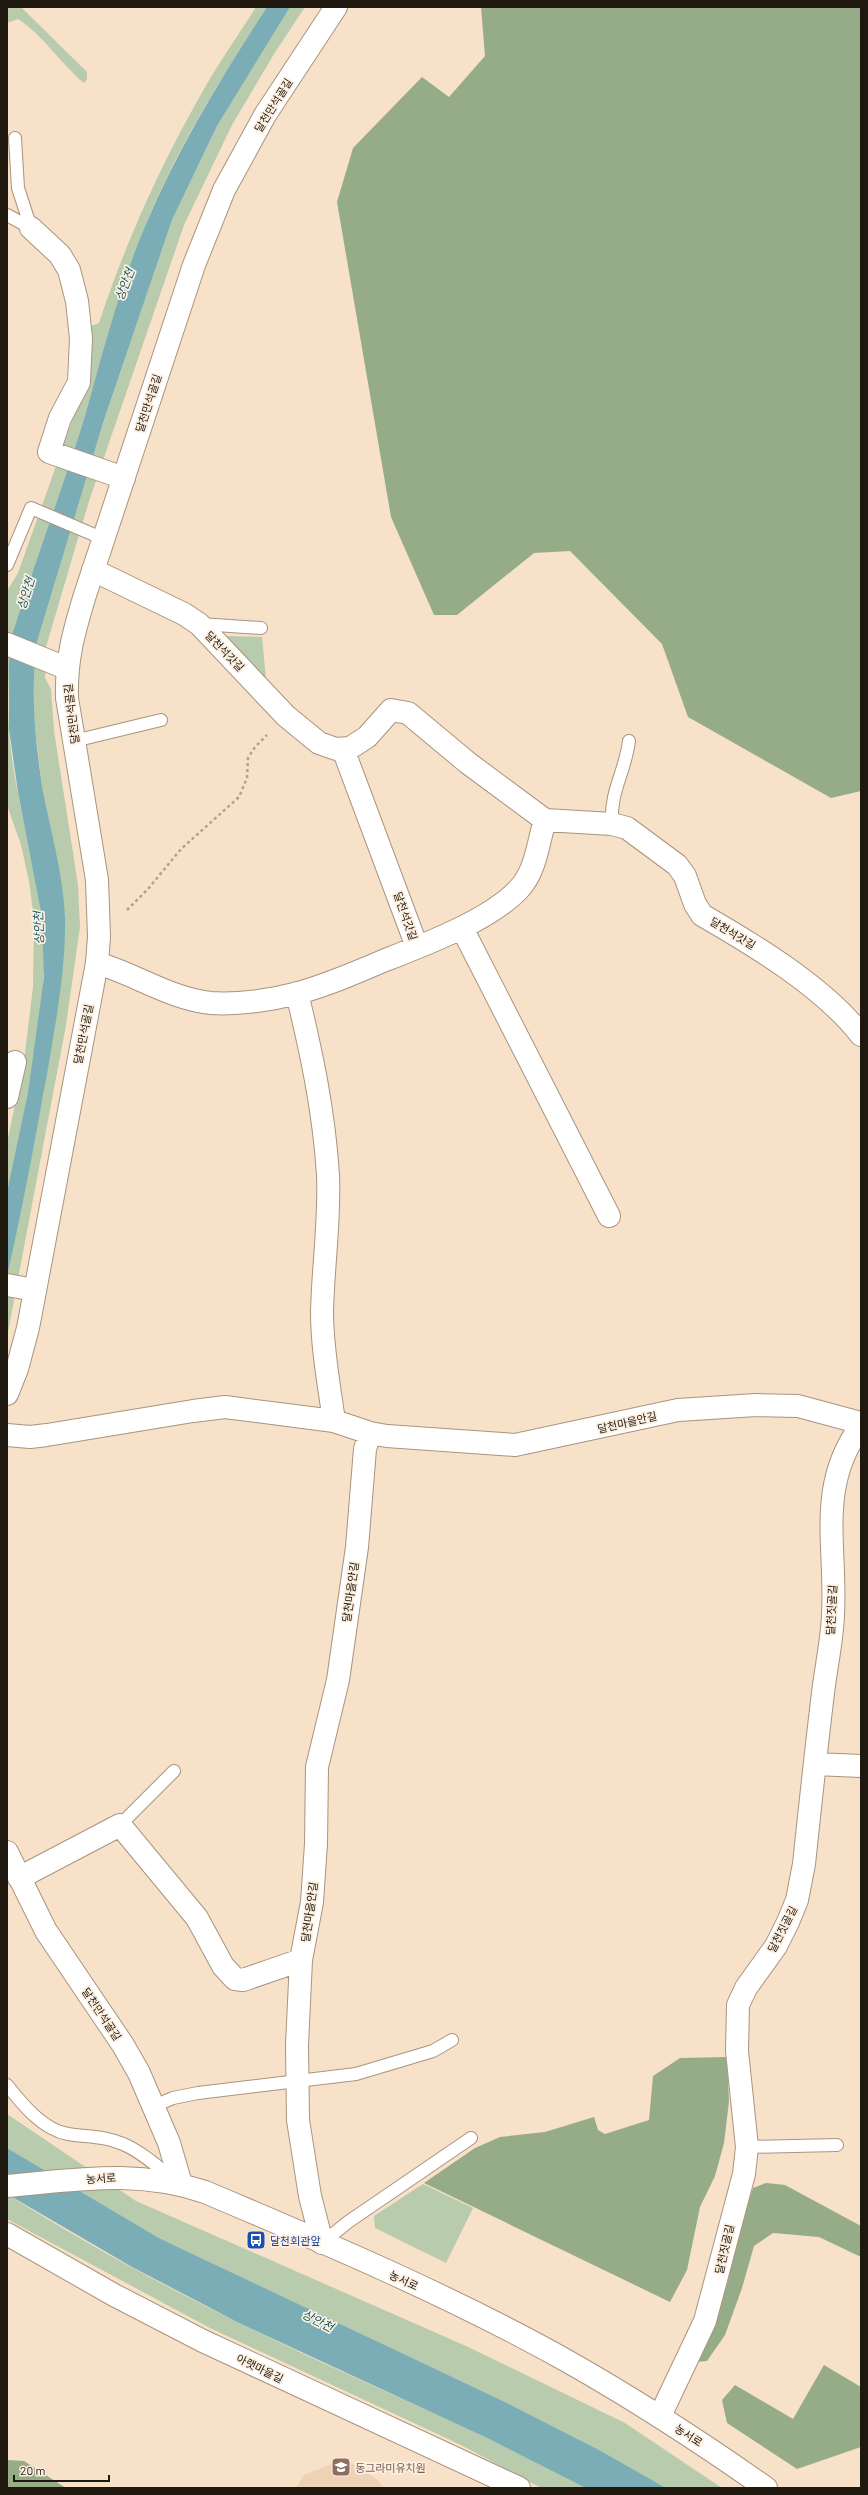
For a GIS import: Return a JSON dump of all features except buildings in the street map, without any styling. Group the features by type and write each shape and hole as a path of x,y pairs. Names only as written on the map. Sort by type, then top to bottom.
{"street":[{"name":"달천만석골길","path":"7,1394 17,1369 21,1287 97,963 99,936 97,880 67,698 58,666 77,622 194,265 224,190 265,115 336,7"},
{"path":"31,228 60,255 69,270 78,308 81,350 79,382 60,418 49,452 124,478"},
{"name":"달천석갓길","path":"94,570 184,614 199,624 286,716 319,743 343,749 417,947 462,928 506,901 519,889 534,862 545,820 612,824 627,828 677,865 685,876 695,904 702,915 782,964 832,1006 861,1035"},
{"path":"7,644 58,666"},
{"path":"343,749 358,744 391,710 408,713 468,763 545,820"},
{"path":"462,928 609,1216"},
{"path":"97,963 154,986 211,1003 241,1002 297,993 339,979 417,947"},
{"path":"297,993 317,1078 325,1140 328,1205 323,1267 322,1314 334,1421"},
{"path":"7,1097 14,1062"},
{"name":"달천마을안길","path":"322,2243 310,2196 300,2127 298,2079 301,1960 312,1902 316,1844 317,1767 338,1680 357,1547 365,1449 370,1433 515,1445 678,1410 756,1405 798,1406 861,1424"},
{"path":"7,1435 30,1437 47,1435 225,1407 334,1421 370,1433"},
{"name":"달천짓골길","path":"660,2416 705,2321 742,2181 747,2147 737,2051 738,2005 746,1988 776,1946 797,1900 804,1864 833,1616 831,1506 840,1462 850,1441 861,1424"},
{"path":"815,1764 861,1766"},
{"path":"19,1878 120,1825 197,1918 223,1966 235,1980 243,1980 301,1960"},
{"name":"달천만석골길","path":"7,1852 46,1931 123,2045 154,2106 169,2143 181,2184"},
{"name":"농서로","path":"7,2186 106,2178 141,2178 181,2184 205,2192 322,2243 451,2302 516,2334 660,2416 766,2488"},
{"name":"아랫마을길","path":"7,2234 107,2291 203,2340 518,2488"}],"lane":[{"path":"15,138 18,188 31,228"},
{"path":"7,215 31,228"},
{"path":"7,565 30,508 104,539"},
{"path":"199,624 261,628"},
{"path":"74,741 161,720"},
{"path":"612,824 613,793 626,762 629,741"},
{"path":"120,1825 174,1771"},
{"path":"154,2106 173,2098 198,2093 298,2079 356,2074 433,2051 452,2040"},
{"path":"7,2085 33,2113 58,2132 104,2138 123,2144 140,2154 181,2184"},
{"path":"322,2243 348,2222 471,2138"},
{"path":"747,2147 837,2145"}],"path":[{"path":"99,936 148,889 181,849 239,797 247,778 248,758 255,747 286,716"}],"shaded area":[{"name":"동그라미유치원","path":"345,2459 378,2480 383,2488 296,2488 304,2475"}],"green space":[{"path":"7,7 21,7 87,72 87,79 84,83 67,67 44,41 27,26 18,19 7,23"},
{"path":"256,7 267,7 233,59 201,113 158,196 146,224 120,296 76,446 13,632 8,692 8,717 11,753 38,892 42,916 44,948 43,983 35,1055 22,1126 7,1192 7,1143 24,1061 33,987 34,920 29,881 21,845 7,805 7,591 18,573 87,379 92,357 91,326 99,323 133,233 159,174 188,117 210,79"},
{"path":"290,7 305,7 274,54 232,125 184,225 89,501 46,647 45,678 51,689 54,731 78,885 80,927 66,1025 7,1337 7,1276 44,1092 62,970 65,916 55,850 42,786 35,728 32,676 37,642 103,423 172,220 217,126"},
{"path":"481,7 861,7 861,791 831,798 688,717 662,644 570,551 534,553 457,615 434,615 391,517 337,202 353,148 422,77 449,97 485,56"},
{"path":"223,636 262,637 266,679"},
{"path":"727,2057 729,2101 724,2143 715,2176 700,2207 687,2270 670,2302 424,2183 475,2148 500,2137 545,2132 594,2117 598,2130 605,2134 649,2120 653,2076 680,2058"},
{"path":"7,2114 136,2201 466,2346 625,2423 722,2488 666,2488 601,2451 503,2401 159,2238 7,2148"},
{"path":"766,2183 785,2185 861,2226 861,2257 819,2237 773,2233 754,2246 742,2288 725,2335 707,2361 697,2362 727,2285 738,2236 753,2188"},
{"path":"423,2184 473,2208 446,2263 375,2228 374,2216"},
{"path":"7,2194 92,2245 209,2308 282,2344 502,2445 588,2488 541,2488 461,2445 210,2328 7,2219"},
{"path":"824,2365 861,2387 861,2447 797,2469 727,2423 722,2400 735,2385 793,2419"},
{"path":"7,2460 24,2461 66,2488 7,2488"}],"water":[{"name":"상안천","path":"267,7 290,7 217,126 172,220 103,423 37,642 34,678 35,732 42,786 62,884 65,937 62,978 46,1080 23,1203 7,1276 7,1192 28,1093 44,977 42,917 18,792 9,729 9,663 13,632 84,419 105,345 136,248 186,140"},
{"name":"상안천","path":"7,2148 159,2238 503,2401 601,2451 666,2488 586,2488 487,2438 239,2323 132,2267 7,2194"}],"place":[{"name":"달천회관앞","path":"256,2240"},
{"name":"동그라미유치원","path":"341,2467"}]}
